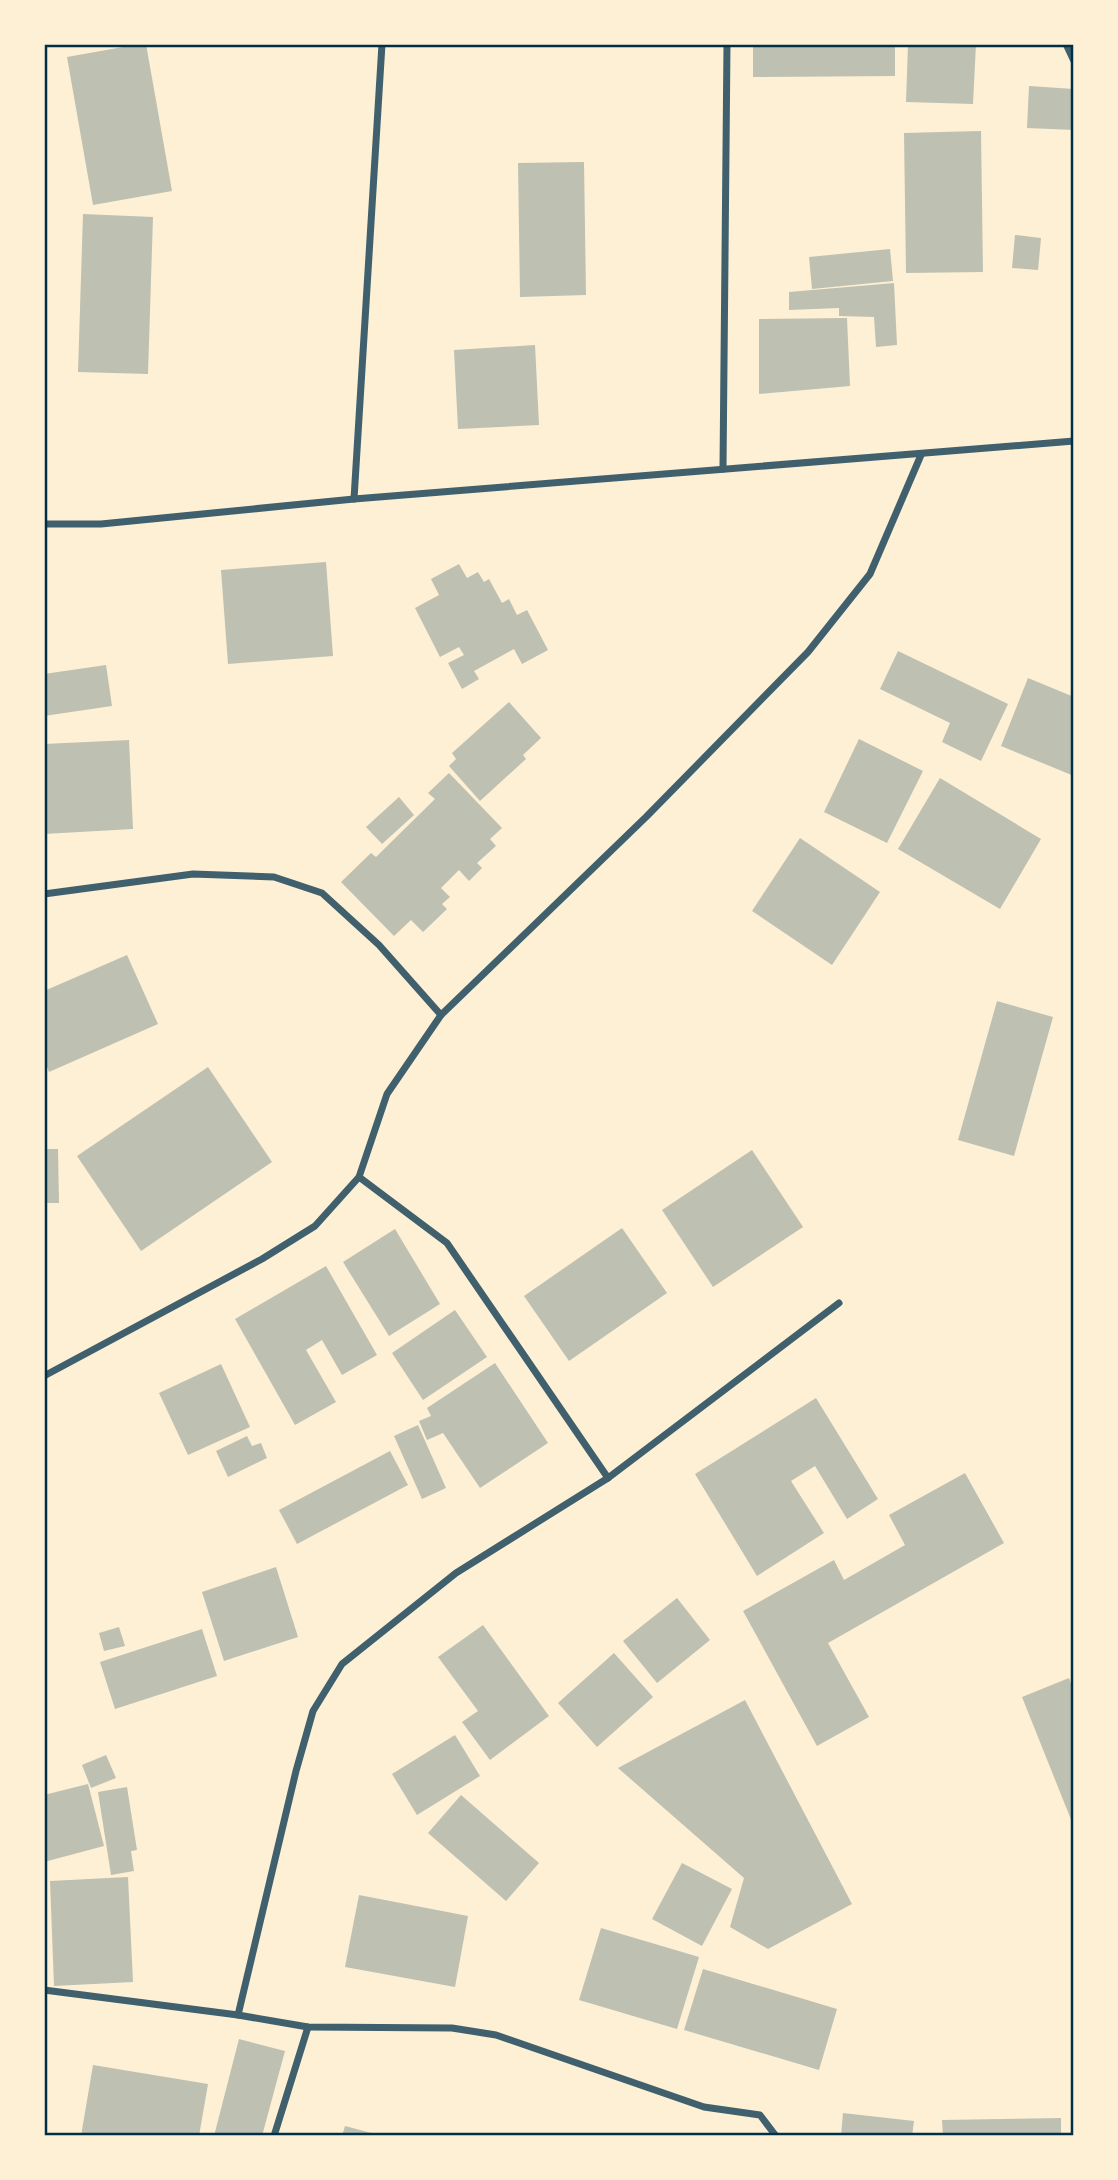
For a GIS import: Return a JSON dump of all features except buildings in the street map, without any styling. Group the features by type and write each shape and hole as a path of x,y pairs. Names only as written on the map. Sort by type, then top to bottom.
{"street":[{"path":"354,499 383,44"},
{"path":"723,469 727,44"},
{"path":"1066,44 1074,61"},
{"path":"44,524 101,523 354,499 1074,441"},
{"path":"44,1376 262,1259 315,1226 359,1177 387,1094 441,1015 646,817 808,652 870,574 921,455"},
{"path":"44,894 193,874 274,877 322,893 379,945 441,1015"},
{"path":"359,1177 447,1243 608,1478"},
{"path":"237,2015 313,1711 342,1664 456,1573 608,1478 839,1303"},
{"path":"44,1990 308,2027 452,2028 496,2035 704,2107 760,2115 776,2136"},
{"path":"274,2136 308,2027"}]}
